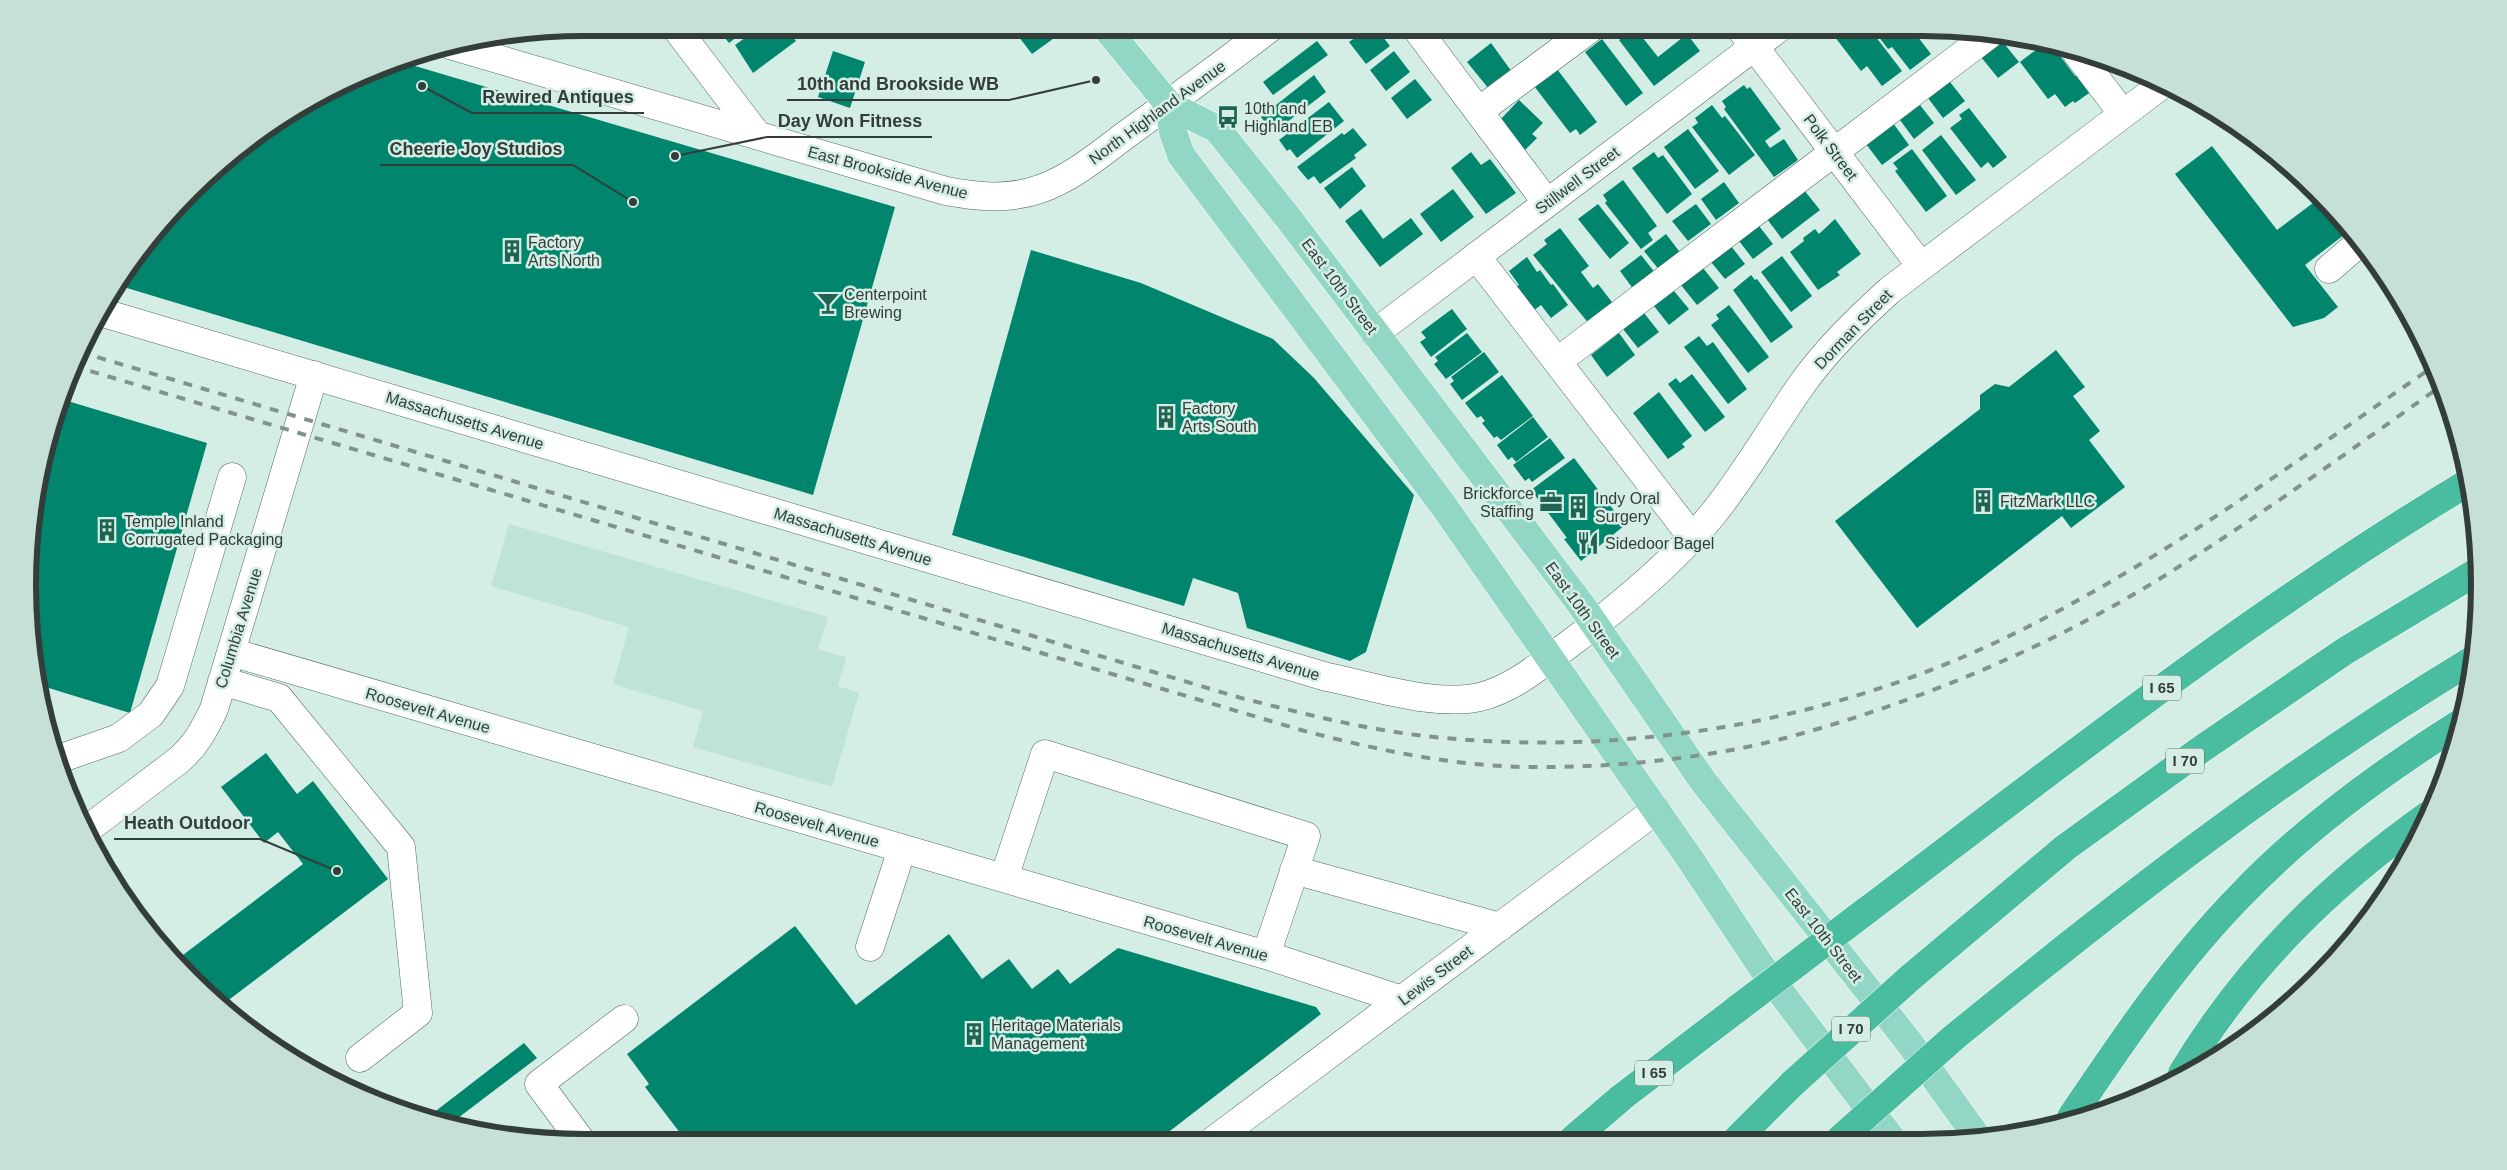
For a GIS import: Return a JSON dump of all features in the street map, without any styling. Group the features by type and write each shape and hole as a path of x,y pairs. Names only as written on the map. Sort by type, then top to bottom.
{"highway":[{"name":"I 65","path":"1579,1134 1622,1097 2171,681 2330,568 2461,487"},
{"name":"I 70","path":"1742,1134 1793,1083 1911,977 2066,847 2344,650 2471,575"},
{"path":"1846,1134 1952,1039 2084,932 2238,815 2465,665"},
{"path":"2075,1112 2151,1002 2209,930 2241,894 2277,860 2366,786 2452,728"},
{"path":"2188,1065 2225,1008 2253,972 2291,929 2340,883 2416,825"}],"main road":[{"name":"East 10th Street","path":"1113,36 1169,105 1218,129 1375,333 1595,625 1692,766 1908,1041 1973,1131"},
{"path":"1169,105 1173,132 1180,155 1443,505 1656,810 1761,966 1888,1134"}],"street":[{"path":"682,36 758,136"},
{"name":"North Highland Avenue","path":"1040,189 1080,168 1169,105 1260,36"},
{"path":"1422,36 1547,203"},
{"path":"1478,111 1580,36"},
{"name":"Polk Street","path":"1747,37 1921,266"},
{"name":"Stillwell Street","path":"1375,333 1547,203 1747,37"},
{"path":"1558,361 1982,40"},
{"name":"East Brookside Avenue","path":"466,50 946,191 1000,197 1040,189"},
{"path":"2082,60 2123,114"},
{"name":"Dorman Street","path":"1595,625 1668,562 1692,537 1725,498 1800,387 1832,346 1890,290 2156,89"},
{"path":"2329,269 2354,247"},
{"path":"1476,256 1692,537"},
{"name":"Massachusetts Avenue","path":"108,314 1327,677 1436,698 1461,699 1480,697 1502,689 1523,678 1595,625"},
{"name":"Columbia Avenue","path":"92,826 191,748 210,719 314,375"},
{"path":"64,757 119,738 151,714 170,686 232,477"},
{"name":"Roosevelt Avenue","path":"231,652 1266,955 1402,1000"},
{"path":"222,681 279,698 401,847 418,1013 360,1058"},
{"path":"1004,878 1045,754 1306,836 1266,955"},
{"name":"Lewis Street","path":"1222,1134 1656,810"},
{"path":"870,947 902,849"},
{"path":"1294,870 1500,926"},
{"path":"576,1134 539,1084 624,1019"}],"shaded area":[{"path":"509,524 828,617 818,649 846,657 838,686 859,693 832,787 693,747 703,711 613,684 629,627 491,586"}],"building":[{"path":"723,36 738,36 729,43"},
{"path":"748,36 792,36 796,41 753,73 735,45"},
{"path":"1018,36 1057,36 1032,54"},
{"path":"1358,36 1382,36 1390,46 1366,64 1349,42"},
{"path":"1624,36 1641,36 1658,57 1684,36 1689,36 1700,51 1654,86 1619,40"},
{"path":"1834,36 1875,36 1902,71 1882,86 1867,66 1861,71"},
{"path":"1878,36 1917,36 1931,54 1910,70 1892,47 1888,49"},
{"path":"1602,39 1643,93 1626,106 1585,52"},
{"path":"1317,41 1328,55 1273,95 1263,82"},
{"path":"2001,42 2003,43 2019,62 1998,78 1981,57"},
{"path":"1491,43 1512,72 1489,89 1467,62"},
{"path":"2037,49 2059,54 2075,76 2079,73 2092,91 2075,103 2073,101 2065,107 2055,94 2048,99 2020,62"},
{"path":"833,51 865,62 850,108 818,97"},
{"path":"1394,51 1410,72 1386,91 1370,70"},
{"name":"Factory Arts North","path":"410,65 895,207 813,495 125,287 172,223 223,172 251,150 280,129 342,93"},
{"path":"1554,65 1597,122 1580,135 1576,129 1570,133 1531,82"},
{"path":"1314,75 1326,92 1273,133 1261,117"},
{"path":"1415,79 1432,100 1407,119 1391,98"},
{"path":"1950,82 1965,101 1943,118 1928,98"},
{"path":"1744,85 1747,89 1750,87 1781,129 1765,141 1770,148 1784,139 1798,160 1774,177 1724,109 1726,107 1722,101"},
{"path":"1519,100 1543,123 1532,134 1537,138 1524,151 1506,134 1510,130 1500,120"},
{"path":"1329,102 1344,121 1297,158 1290,149 1287,151 1279,140"},
{"path":"1712,105 1722,118 1725,116 1755,155 1729,175 1692,127 1698,123 1695,118"},
{"path":"1920,105 1934,123 1914,139 1900,120"},
{"path":"1969,108 2007,157 1993,168 1988,162 1981,168 1950,128 1962,119 1959,115"},
{"path":"1893,123 1909,145 1882,165 1866,144"},
{"path":"1353,128 1367,145 1354,155 1356,158 1320,184 1314,176 1308,180 1297,167 1342,133 1344,135"},
{"path":"1688,129 1719,171 1695,189 1664,147"},
{"path":"1941,135 1976,180 1956,195 1922,150"},
{"path":"2212,146 2277,230 2315,202 2344,235 2305,265 2338,307 2324,318 2293,327 2175,174"},
{"path":"1912,149 1947,196 1926,212 1895,171 1898,169 1893,163"},
{"path":"1471,152 1481,165 1490,159 1516,193 1486,214 1451,168"},
{"path":"1654,152 1658,158 1663,155 1692,194 1667,214 1632,168"},
{"path":"1352,167 1366,186 1340,209 1324,188"},
{"path":"1623,180 1657,226 1648,233 1653,240 1641,249 1605,203 1607,201 1603,195"},
{"path":"1724,182 1739,203 1716,220 1701,199"},
{"path":"1453,189 1474,217 1441,242 1420,214"},
{"path":"1804,190 1820,210 1782,239 1767,219"},
{"path":"1598,204 1629,243 1610,259 1578,219"},
{"path":"1696,204 1711,224 1688,241 1672,221"},
{"path":"1361,209 1383,239 1411,218 1423,234 1380,267 1345,221"},
{"path":"1835,219 1861,254 1837,272 1840,275 1818,290 1790,252 1804,241 1803,238 1815,229 1819,234"},
{"path":"1759,226 1773,244 1753,259 1739,241"},
{"path":"1560,228 1589,266 1581,272 1593,288 1598,284 1615,306 1590,325 1533,255 1547,244 1544,240"},
{"path":"1666,234 1682,255 1660,271 1644,251"},
{"path":"1731,246 1745,264 1725,279 1711,262"},
{"name":"Factory Arts South","path":"1031,250 1141,283 1273,339 1314,378 1414,495 1366,652 1350,661 1247,628 1238,593 1193,578 1184,606 952,535"},
{"path":"1641,255 1656,274 1634,290 1620,271"},
{"path":"1782,256 1812,296 1791,312 1761,272"},
{"path":"1527,257 1537,272 1540,270 1551,285 1553,284 1568,305 1551,318 1541,305 1533,311 1514,288 1519,285 1509,271"},
{"path":"1703,268 1719,288 1697,305 1681,285"},
{"path":"1751,275 1755,280 1757,279 1793,327 1771,343 1733,290"},
{"path":"1674,291 1689,309 1669,325 1654,306"},
{"path":"1729,305 1769,357 1748,373 1711,325 1719,319 1716,315"},
{"path":"1452,309 1467,329 1431,357 1420,342 1426,338 1421,332"},
{"path":"1644,313 1659,332 1638,348 1623,329"},
{"path":"1467,333 1482,352 1446,379 1434,364 1438,361 1435,357"},
{"path":"1619,333 1635,355 1607,377 1591,355"},
{"path":"1699,336 1707,346 1713,342 1747,389 1728,404 1684,347"},
{"name":"FitzMark LLC","path":"2056,350 2085,387 2073,396 2100,431 2089,440 2125,487 2071,528 2062,516 1917,628 1835,521 1980,409 1980,395 1995,384 2009,387"},
{"path":"1484,352 1499,372 1462,400 1450,384 1454,381 1451,377"},
{"path":"1692,374 1725,417 1705,432 1668,384 1676,378 1680,383"},
{"path":"1502,375 1533,416 1501,440 1497,436 1494,438 1482,423 1485,421 1481,416 1477,418 1465,403"},
{"path":"1659,392 1692,436 1682,444 1685,447 1668,459 1633,413"},
{"name":"Temple Inland Corrugated Packaging","path":"68,401 207,443 130,713 46,687 37,621 37,549 47,478 55,443"},
{"path":"1533,417 1548,437 1516,462 1512,457 1508,460 1497,445"},
{"path":"1550,438 1565,458 1532,482 1529,478 1525,481 1513,465"},
{"name":"Indy Oral Surgery","path":"1574,458 1625,525 1581,561 1564,539 1567,538 1531,490"},
{"path":"266,753 297,794 313,781 388,879 227,1001 181,956 303,864 278,832 264,843 221,787"},
{"name":"Heritage Materials Management","path":"795,926 856,1005 949,934 982,979 1009,959 1032,989 1058,969 1070,984 1118,948 1316,1007 1321,1014 1166,1134 681,1134 645,1087 649,1084 627,1054"},
{"path":"524,1043 537,1058 457,1118 434,1112"}],"railway":[{"path":"87,354 1241,698 1378,729 1425,736 1498,742 1572,742 1646,737 1719,728 1792,713 1863,694 1933,669 2001,640 2114,580 2223,512 2427,371"},
{"path":"81,368 1301,730 1355,744 1410,755 1466,763 1522,767 1622,764 1696,756 1736,749 1816,730 1886,707 1964,678 2076,626 2148,586 2260,513 2435,390"}],"place":[{"name":"10th and Brookside WB","path":"1096,80"},
{"name":"Rewired Antiques","path":"422,86"},
{"name":"10th and Highland EB","path":"1228,117"},
{"name":"Day Won Fitness","path":"675,156"},
{"name":"Cheerie Joy Studios","path":"633,202"},
{"name":"Factory Arts North","path":"512,251"},
{"name":"Centerpoint Brewing","path":"828,303"},
{"name":"Factory Arts South","path":"1166,417"},
{"name":"FitzMark LLC","path":"1983,501"},
{"name":"Brickforce Staffing","path":"1551,502"},
{"name":"Indy Oral Surgery","path":"1578,507"},
{"name":"Temple Inland Corrugated Packaging","path":"107,530"},
{"name":"Sidedoor Bagel","path":"1588,543"},
{"name":"Heath Outdoor","path":"337,871"},
{"name":"Heritage Materials Management","path":"974,1034"}]}
